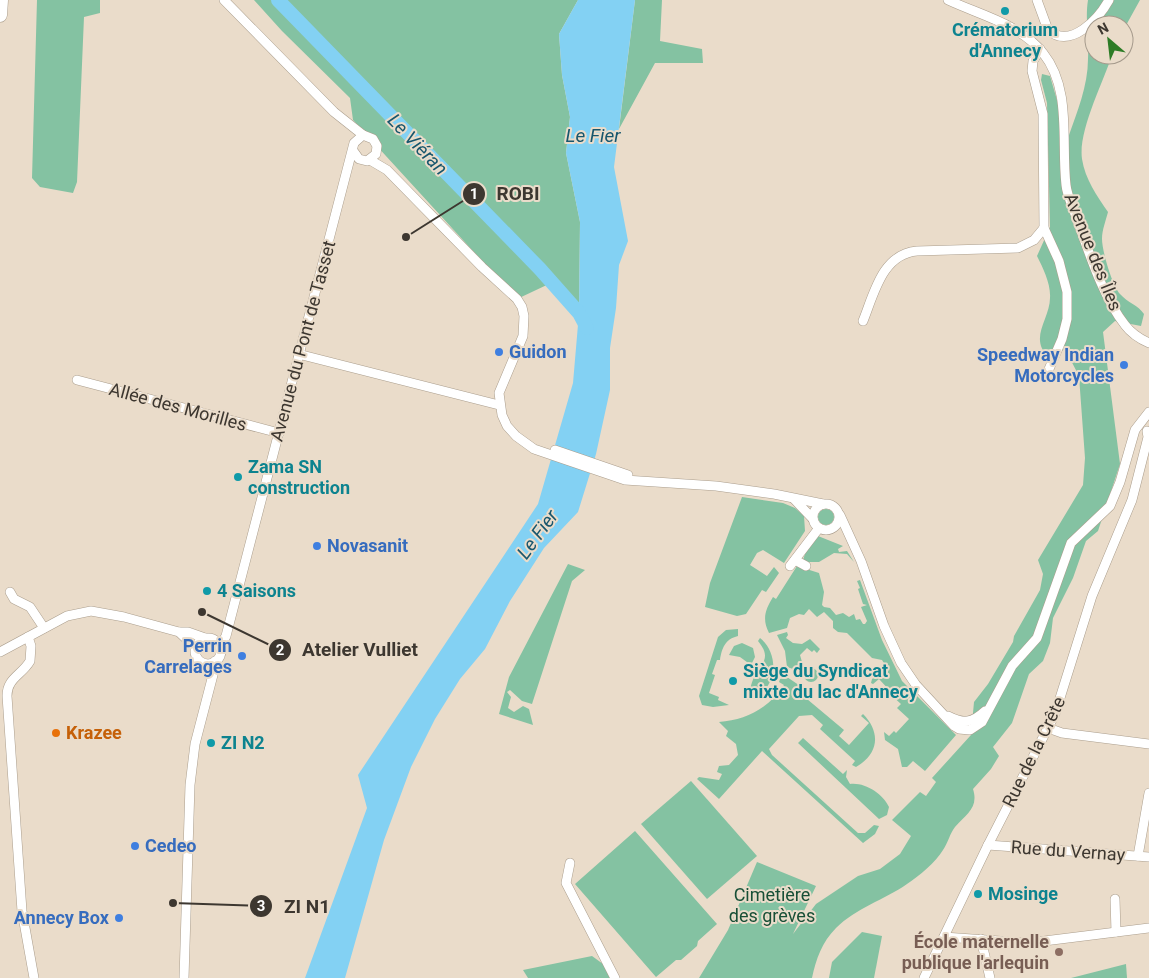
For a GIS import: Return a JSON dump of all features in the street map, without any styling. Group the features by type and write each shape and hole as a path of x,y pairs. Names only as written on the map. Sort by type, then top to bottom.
{"highway":[{"path":"0,15 1,0"}],"street":[{"path":"224,0 347,124 376,142 387,170"},
{"name":"Avenue des Îles","path":"948,0 1015,28 1040,49 1052,66 1059,84 1066,187 1080,229 1111,303 1126,327 1140,339 1149,343"},
{"path":"1037,0 1048,30 1063,36 1081,31 1093,23 1109,0"},
{"path":"1040,49 1033,61 1032,71 1043,114 1044,228 1059,261 1067,292 1066,319 1062,339 1046,376"},
{"path":"347,124 354,148 367,160 387,170 482,267 512,294 522,307 524,316 523,336 503,380 499,405 507,426 516,436 548,451 613,474 642,480 716,486 774,494 834,506 861,561 884,626 901,663 916,685 954,726 965,731 977,727 982,722 1012,666 1037,638 1071,542 1110,506 1120,482 1138,426 1148,420"},
{"path":"354,148 363,135"},
{"name":"Avenue du Pont de Tasset","path":"220,647 226,636 298,354 354,148"},
{"path":"348,173 378,150"},
{"path":"863,321 885,269 901,254 917,251 1018,248 1034,240 1044,228"},
{"path":"298,354 499,405"},
{"name":"Allée des Morilles","path":"76,380 279,434"},
{"path":"1132,441 1148,420"},
{"name":"Rue de la Crête","path":"924,978 988,845 1048,728 1062,695 1092,596 1132,500 1142,461 1142,445 1148,420"},
{"path":"794,499 819,528 842,536 853,547"},
{"path":"813,519 815,510 823,504"},
{"path":"829,530 837,524 840,515"},
{"path":"806,566 792,563 819,528"},
{"path":"10,592 14,599 30,607 44,628"},
{"path":"0,652 67,616 91,611 124,616 180,632 188,632 208,638 220,647 220,654 215,661 212,682 195,744 190,785 184,978"},
{"path":"212,682 203,663 197,657 196,647 199,641 208,638 228,625"},
{"path":"180,632 196,647"},
{"path":"28,636 31,646 30,661 10,681 7,687 7,696 22,911 34,978"},
{"path":"203,663 215,661"},
{"path":"1048,728 1062,733 1149,744"},
{"path":"1138,856 1149,793"},
{"name":"Rue du Vernay","path":"988,845 1149,857"},
{"path":"570,863 566,883 616,978"},
{"path":"1115,898 1116,932"},
{"path":"944,937 1028,943 1149,928"},
{"path":"981,939 990,978"}],"green space":[{"path":"37,0 100,0 100,13 84,17 77,182 73,193 40,187 32,178"},
{"path":"254,0 578,0 559,34 562,75 570,117 566,153 580,222 579,311 551,283 517,299 353,120 350,98 282,31"},
{"path":"635,0 662,0 660,41 702,49 703,63 655,63 619,129"},
{"path":"1088,0 1140,0 1132,15 1087,14"},
{"path":"1088,65 1108,65 1087,121 1082,159 1089,180 1108,212 1102,239 1111,276 1120,294 1144,314 1141,326 1115,321 1103,332 1120,464 1098,531 1086,541 1073,578 1053,618 1050,643 1043,661 1029,674 1012,723 993,747 999,756 991,769 973,789 973,806 953,829 940,855 922,873 907,884 852,915 836,928 820,951 812,978 699,978 728,930 757,862 816,886 793,934 816,904 858,876 880,869 900,854 911,836 892,820 920,792 926,796 936,782 932,778 971,735 974,702 988,684 1013,642 1014,636 1040,590 1043,574 1038,560 1083,485 1085,458 1079,376 1065,349 1049,357 1040,343 1040,336 1050,298 1046,276 1037,256 1050,227 1047,103 1041,80 1042,74 1050,76 1068,138 1081,99"},
{"path":"742,497 783,503 795,508 804,516 805,531 784,563 763,550 757,553 750,565 767,576 774,567 779,573 766,592 762,590 746,614 737,616 705,607 710,583"},
{"path":"826,509 834,517 826,525 818,517"},
{"path":"818,536 843,546 838,549 839,552 847,551 854,562 847,554 834,553 819,562 805,562 803,560 807,548"},
{"path":"568,564 585,570 572,581 532,704 522,701 510,690 507,692 511,697 508,708 514,712 523,706 529,709 533,725 499,714 509,677"},
{"path":"797,566 819,573 824,592 822,605 824,607 830,608 836,615 843,613 849,617 854,614 856,620 860,619 865,624 867,621 861,607 867,605 863,604 858,589 860,588 857,581 860,580 882,640 902,681 956,735 925,771 913,761 907,767 902,767 898,749 885,740 884,732 889,736 894,731 896,733 909,719 897,708 901,704 890,694 891,692 879,679 873,684 871,683 872,679 887,668 882,660 872,658 847,633 838,632 833,628 833,621 824,612 817,617 809,609 804,615 799,614 790,618 787,628 769,633 765,619 768,606 773,597 776,599"},
{"path":"738,629 738,636 727,642 723,648 720,660 717,660 712,674 715,675 709,693 719,697 718,700 729,705 713,707 702,705 699,696 718,637 726,630"},
{"path":"787,632 786,638 793,643 802,644 810,639 820,649 817,653 807,648 800,655 802,662 793,669 787,667 785,651 777,635"},
{"path":"760,638 771,654 773,674 764,690 757,696 747,700 754,677 765,656 758,641"},
{"path":"742,643 753,648 755,657 751,665 740,657 729,655 734,646"},
{"path":"808,668 814,668 818,675 814,682 808,682 804,678 804,672"},
{"path":"787,677 809,692 811,694 807,699 844,730 839,736 849,745 869,723 861,716 863,714 873,728 875,742 873,749 864,762 856,767 852,765 855,761 820,729 823,725 812,715 799,716 769,749 772,755 858,833 865,833 874,825 879,826 875,834 863,843 762,751 719,799 697,779 699,777 719,780 722,774 717,772 719,766 729,765 738,755 736,744 726,736 728,731 719,722 738,719 764,706 784,685 779,682 780,679"},
{"path":"803,738 843,774 847,770 846,777 850,784 862,785 878,793 889,807 887,815 879,819 798,743"},
{"path":"691,781 757,856 707,899 641,824"},
{"path":"635,831 717,924 681,960 676,960 656,977 575,884"},
{"name":"Cimetière des grèves","path":"862,932 882,936 874,978 829,978 832,962"},
{"path":"592,956 603,964 612,978 528,978 523,970"},
{"path":"1126,964 1127,978 1071,978"}],"water":[{"name":"Le Fier","path":"578,0 635,0 614,167 628,241 619,265 616,308 610,348 610,390 596,454 578,512 544,548 510,601 485,649 460,679 435,719 411,767 384,840 345,978 305,978 367,808 358,775 538,504 573,383 579,313 580,222 566,153 570,117 562,75 559,34"}],"waterway":[{"name":"Le Viéran","path":"278,0 540,269 579,313 587,328"}],"place":[{"name":"Crématorium d'Annecy","path":"1005,11"},
{"name":"ROBI","path":"406,237"},
{"name":"Guidon","path":"499,352"},
{"name":"Speedway Indian Motorcycles","path":"1124,365"},
{"name":"Zama SN construction","path":"238,477"},
{"name":"Novasanit","path":"317,546"},
{"name":"4 Saisons","path":"207,591"},
{"name":"Atelier Vulliet","path":"202,612"},
{"name":"Perrin Carrelages","path":"242,656"},
{"name":"Siège du Syndicat mixte du lac d'Annecy","path":"733,681"},
{"name":"Krazee","path":"56,733"},
{"name":"ZI N2","path":"211,743"},
{"name":"Cedeo","path":"135,846"},
{"name":"Mosinge","path":"978,894"},
{"name":"ZI N1","path":"173,903"},
{"name":"Annecy Box","path":"119,918"},
{"name":"École maternelle publique l'arlequin","path":"1059,952"}]}
